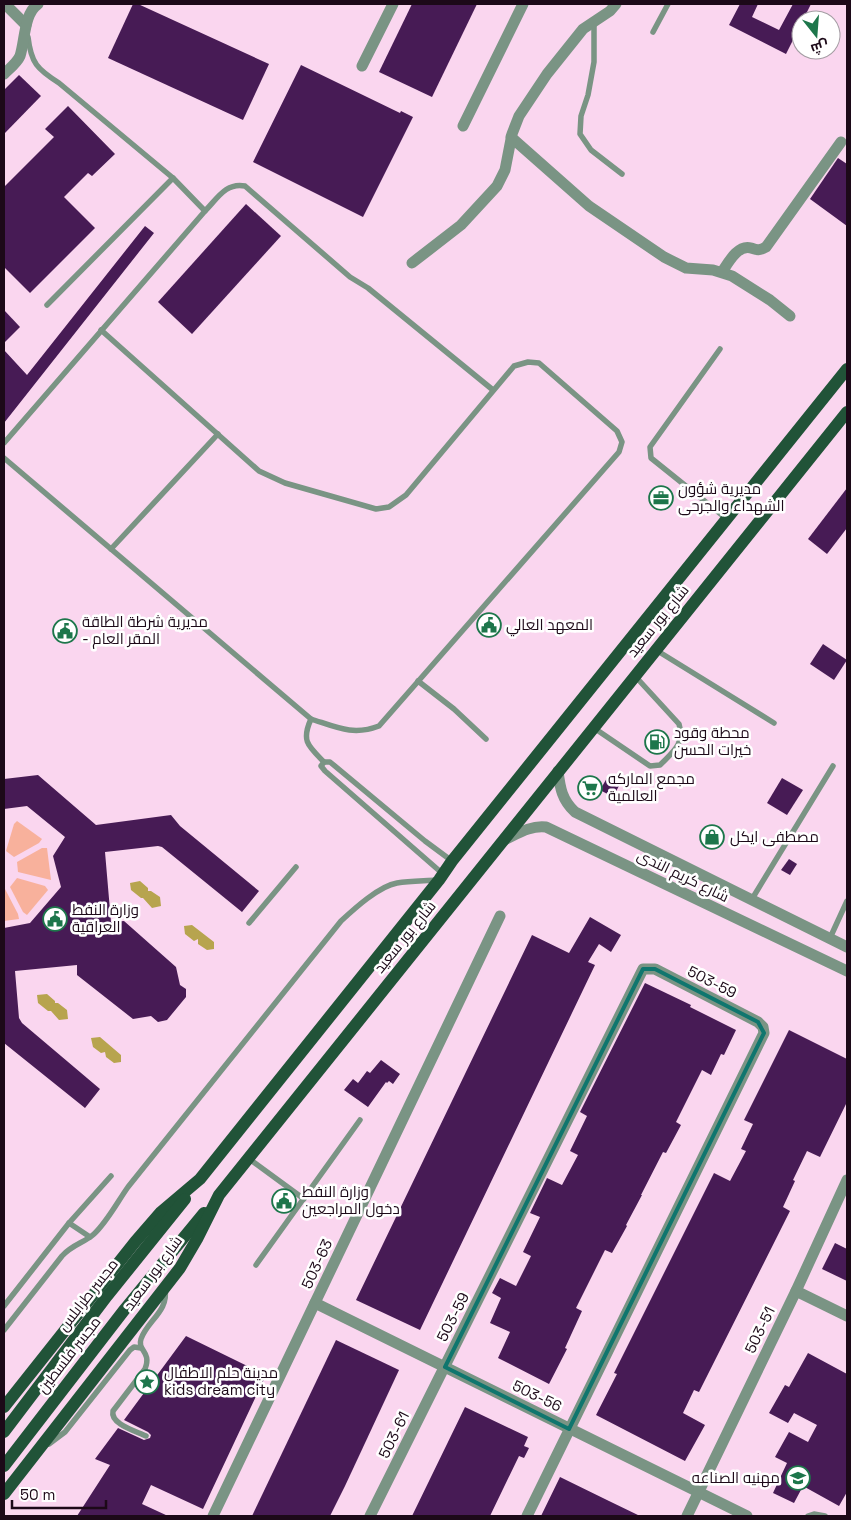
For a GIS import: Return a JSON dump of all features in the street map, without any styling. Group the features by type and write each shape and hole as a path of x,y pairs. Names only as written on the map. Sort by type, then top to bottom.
{"main road":[{"name":"شارع بور سعيد","path":"4,1407 135,1242 161,1212 200,1179 452,861 847,369"},
{"name":"شارع بور سعيد","path":"4,1494 180,1268 219,1195 847,412"},
{"name":"مجسر طرابلس","path":"4,1432 200,1179"},
{"name":"مجسر فلسطين","path":"4,1466 125,1309 219,1195"}],"street":[{"path":"5,4 26,25"},
{"path":"4,74 20,58 26,25 34,6 38,4"},
{"path":"362,66 392,4"},
{"path":"463,126 523,4"},
{"path":"412,263 461,225 497,186 505,170 511,137 519,116 547,74 583,29 610,11 616,4"},
{"path":"511,137 589,206 664,257 686,268 722,272 744,283 790,316"},
{"path":"722,272 740,249 748,247 758,250 766,247 841,142"},
{"name":"شارع كريم الندى","path":"558,771 563,796 575,812 847,947"},
{"name":"شارع كريم الندى","path":"504,840 531,828 538,826 546,827 847,971"},
{"name":"503-63","path":"213,1516 500,916"},
{"name":"503-59","path":"444,1367 643,969 655,969 758,1022 763,1027 764,1034 569,1429"},
{"name":"503-51","path":"687,1516 796,1291 847,1180"},
{"path":"796,1291 847,1316"},
{"name":"503-56","path":"315,1303 747,1516"},
{"name":"503-61","path":"370,1516 444,1367"},
{"path":"527,1516 569,1429"}],"lane":[{"path":"653,32 668,4"},
{"path":"594,20 594,62 588,95 581,116 580,134 591,150 622,174"},
{"path":"26,25 30,54 42,72 59,83 173,178 205,211"},
{"path":"47,305 173,178"},
{"path":"4,443 205,211 228,187 238,184 245,186 350,278 368,288 492,390"},
{"path":"4,458 311,719 342,729 366,731 379,726 619,452 622,442 617,431 539,364 528,362 514,366 406,495 389,507 376,510 284,483 259,471 101,330"},
{"path":"720,350 650,447 651,458 728,519"},
{"path":"111,549 218,434"},
{"path":"656,650 774,723"},
{"path":"593,728 650,766 660,765 678,746 682,734 679,724 635,676"},
{"path":"418,681 454,709 486,739"},
{"path":"311,719 306,731 307,742 313,752 324,762 330,762 452,861"},
{"path":"324,762 321,766 325,771 416,851 441,877"},
{"path":"752,899 832,766"},
{"path":"416,851 425,841"},
{"path":"249,923 296,867"},
{"path":"4,1330 62,1256 76,1244 90,1237 98,1229 128,1187 346,916 384,887 395,883 441,877"},
{"path":"830,938 847,901"},
{"path":"256,1265 360,1120"},
{"path":"248,1158 304,1199"},
{"path":"4,1306 69,1223 111,1176"},
{"path":"69,1223 90,1237"},
{"path":"146,1436 121,1424 114,1419 112,1414 145,1369 148,1362 141,1340 165,1303 165,1287"},
{"path":"35,1454 65,1432 130,1350 134,1347 142,1348"},
{"path":"808,1516 814,1514 825,1516"}],"highlighted area":[{"path":"643,969 655,969 758,1022 764,1033 569,1429 445,1367"}],"shaded area":[{"path":"17,821 42,839 39,843 14,857 6,851 14,824"},
{"path":"42,848 47,848 51,880 18,872 17,862"},
{"path":"17,878 45,886 48,890 27,915 23,912 10,887"},
{"path":"140,881 148,888 148,891 160,897 161,906 152,908 143,898 131,890 130,883"},
{"path":"5,889 18,914 19,919 4,921"},
{"path":"192,925 214,942 214,949 207,950 198,944 198,939 194,941 185,934 184,926"},
{"path":"47,994 55,1003 58,1003 67,1010 68,1019 59,1020 51,1011 48,1011 38,1003 37,995"},
{"path":"100,1037 121,1055 121,1062 114,1063 106,1057 105,1052 101,1053 93,1047 91,1038"}],"building":[{"path":"133,4 138,4 269,64 243,120 108,58"},
{"path":"412,4 477,4 432,97 379,72"},
{"path":"740,4 758,4 752,17 779,30 793,4 811,4 808,10 791,10 791,44 786,54 729,25"},
{"path":"301,65 400,113 401,111 413,117 363,217 253,162"},
{"path":"19,75 41,96 4,134 4,90"},
{"path":"68,106 115,154 92,176 88,173 64,197 95,228 30,293 4,267 4,187 54,137 45,129"},
{"path":"838,158 847,164 847,226 810,199"},
{"path":"246,204 281,236 192,334 158,302"},
{"path":"145,226 154,233 4,423 4,350 27,375"},
{"path":"4,310 20,327 4,343"},
{"path":"847,488 847,528 827,554 808,539"},
{"path":"823,644 847,660 834,680 810,664"},
{"path":"38,775 96,825 171,815 180,826 259,891 242,912 162,847 105,852 111,922 124,921 176,967 180,985 186,989 186,997 167,1020 158,1022 151,1016 133,1019 77,975 77,965 15,971 19,1018 22,1023 100,1089 85,1108 4,1043 4,928 30,923 61,887 53,856 65,837 27,806 4,809 4,779"},
{"path":"607,778 620,784 613,797 600,790"},
{"path":"782,778 803,790 787,815 767,803"},
{"path":"789,859 797,864 790,875 781,870"},
{"path":"590,917 621,935 611,952 599,944 588,962 595,965 420,1330 356,1300 532,935 569,953"},
{"path":"645,983 691,1005 690,1007 736,1030 724,1055 721,1054 711,1075 702,1070 676,1122 681,1125 666,1153 663,1152 627,1226 612,1253 605,1250 576,1308 582,1311 565,1348 567,1349 549,1384 498,1358 510,1332 490,1323 501,1298 492,1293 500,1278 516,1286 531,1256 523,1252 540,1217 530,1213 547,1178 562,1185 578,1155 570,1151 587,1116 580,1112"},
{"path":"789,1030 847,1059 847,1102 820,1157 807,1151 783,1207 790,1211 699,1392 694,1390 683,1413 705,1425 685,1461 596,1415 617,1374 614,1373 714,1173 730,1181 746,1151 741,1149 753,1124 744,1120"},
{"path":"381,1060 400,1074 393,1084 389,1081 386,1082 368,1107 344,1090 353,1079 358,1083 367,1071 370,1073"},
{"path":"835,1243 847,1249 847,1281 822,1269"},
{"path":"186,1336 266,1375 203,1509 151,1485 142,1504 168,1516 77,1516 110,1465 95,1459 118,1428 144,1440 150,1438 151,1435 148,1432 124,1420"},
{"path":"336,1340 399,1370 345,1486 330,1516 252,1516"},
{"path":"808,1353 847,1374 847,1492 839,1506 803,1486 794,1503 773,1493 787,1463 775,1457 789,1432 808,1442 817,1425 794,1413 788,1423 769,1413 785,1385 789,1387"},
{"path":"465,1407 528,1437 524,1446 529,1448 524,1458 519,1456 490,1516 412,1516"},
{"path":"560,1477 609,1501 640,1516 541,1516"}],"place":[{"name":"مديرية شؤون الشهداء والجرحى","path":"661,498"},
{"name":"المعهد العالي","path":"489,625"},
{"name":"مديرية شرطة الطاقة - المقر العام","path":"65,631"},
{"name":"محطة وقود خيرات الحسن","path":"657,742"},
{"name":"مجمع الماركه العالمية","path":"590,788"},
{"name":"مصطفى ايكل","path":"712,837"},
{"name":"وزارة النفط العراقية","path":"55,919"},
{"name":"وزارة النفط دخول المراجعين","path":"284,1201"},
{"name":"مدينة حلم الاطفال kids dream city","path":"147,1382"},
{"name":"مهنيه الصناعه","path":"798,1478"}]}
